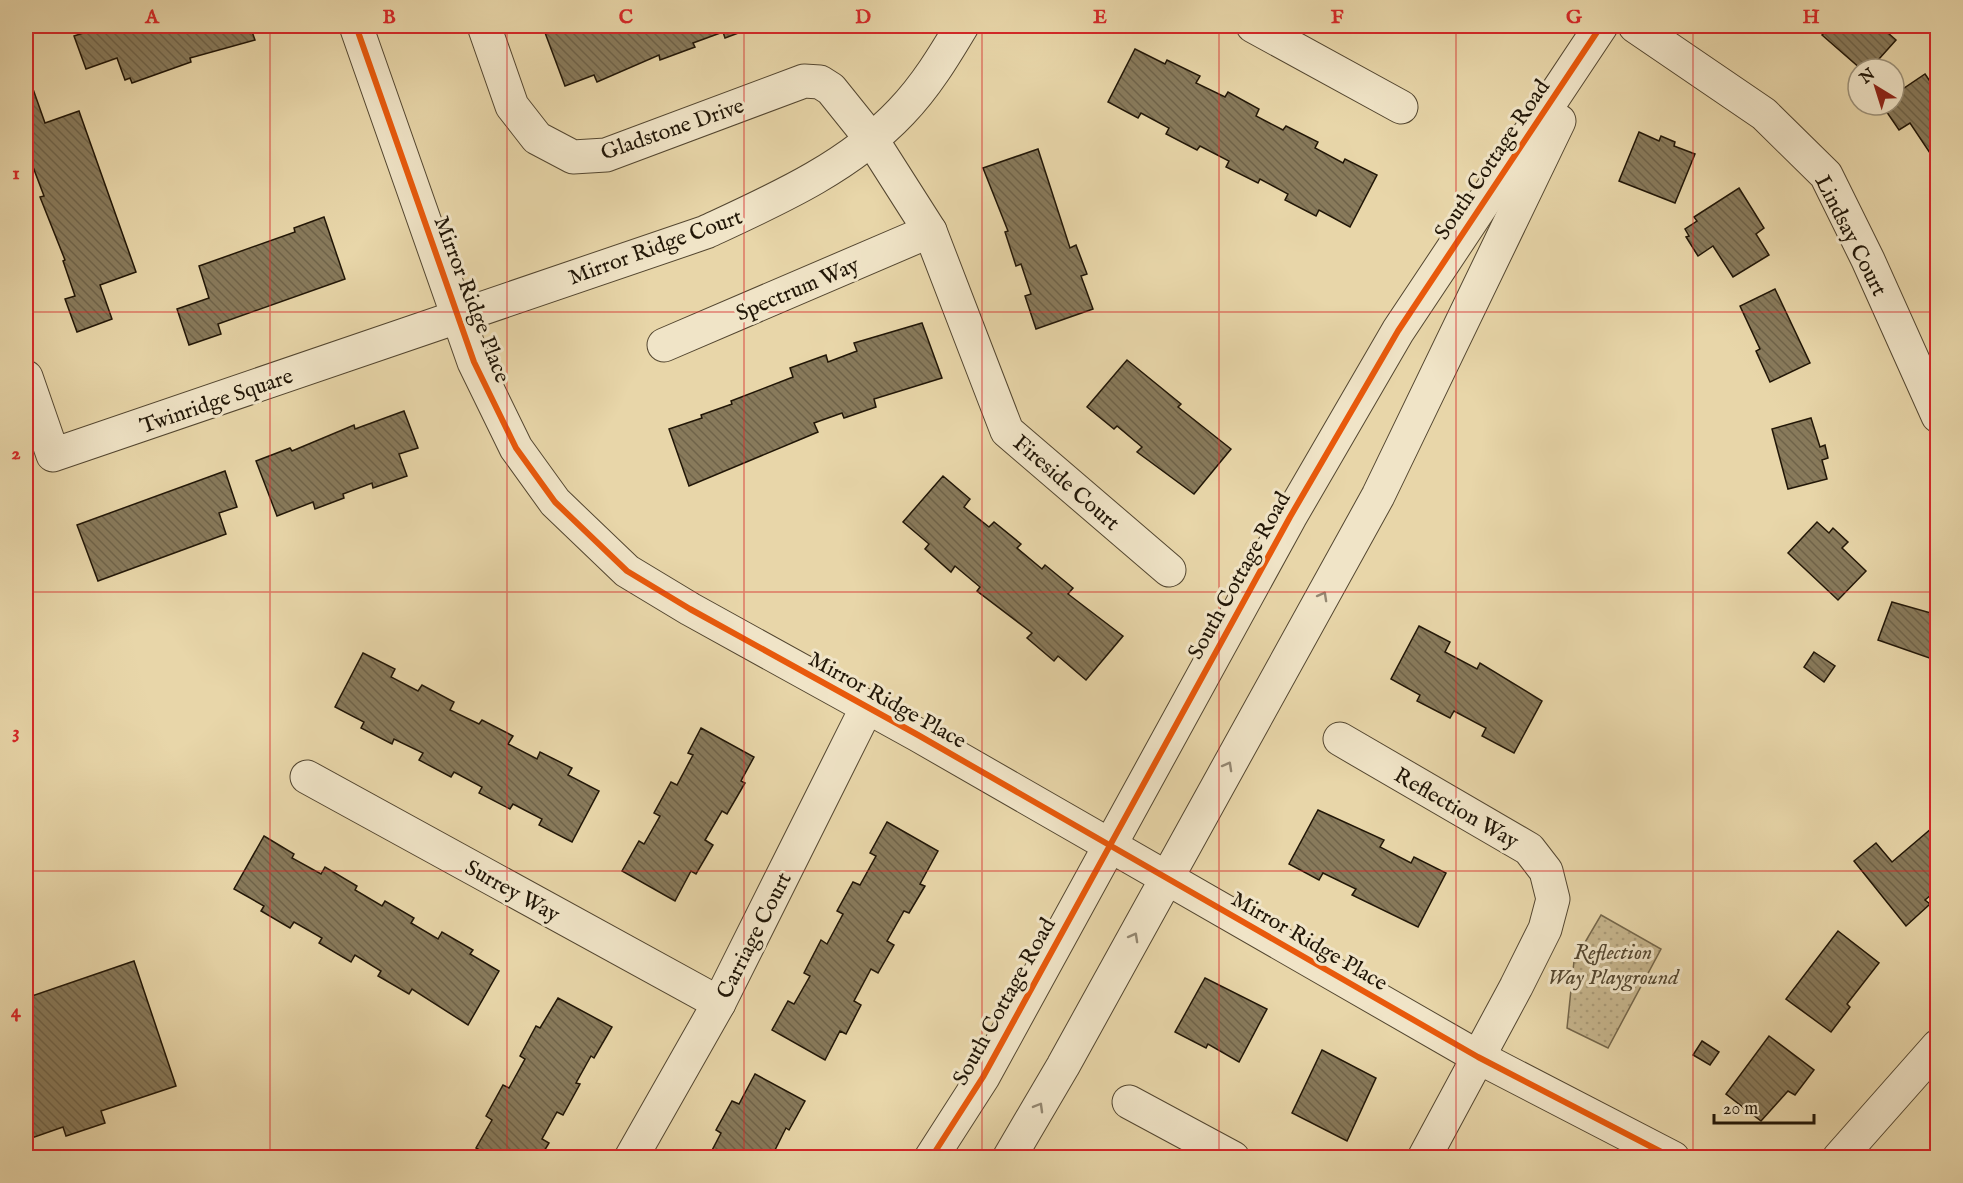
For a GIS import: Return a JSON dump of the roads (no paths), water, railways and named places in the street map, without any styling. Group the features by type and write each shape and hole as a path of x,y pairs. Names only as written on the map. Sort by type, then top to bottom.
{"street":[{"name":"Mirror Ridge Place","path":"356,26 474,362 516,448 555,502 591,539 627,571 1478,1057 1673,1158"},
{"name":"Gladstone Drive","path":"484,26 512,106 537,138 573,157 606,155 804,81 820,82 831,88 872,140"},
{"name":"Mirror Ridge Court","path":"457,316 706,232 770,202 825,171 872,140 902,112 931,76 962,26"},
{"path":"1253,26 1401,107"},
{"name":"South Cottage Road","path":"931,1158 983,1077 1290,517 1398,331 1603,26"},
{"name":"South Cottage Road","path":"1009,1158 1063,1066 1378,496 1603,26"},
{"name":"Lindsay Court","path":"1635,26 1764,114 1826,176 1868,261 1938,416"},
{"path":"872,140 930,231"},
{"name":"Fireside Court","path":"930,231 1007,431 1169,570"},
{"name":"Spectrum Way","path":"664,345 930,231"},
{"name":"Twinridge Square","path":"26,377 53,455 457,316"},
{"name":"Carriage Court","path":"631,1158 719,1003 867,707"},
{"name":"Reflection Way","path":"1340,739 1529,849 1546,871 1552,900 1545,929 1424,1158"},
{"name":"Surrey Way","path":"307,777 719,1003"},
{"path":"1839,1158 1938,1046"},
{"path":"1129,1102 1233,1158"}],"park label":[{"name":"Reflection Way Playground","path":"1613,964"}]}
